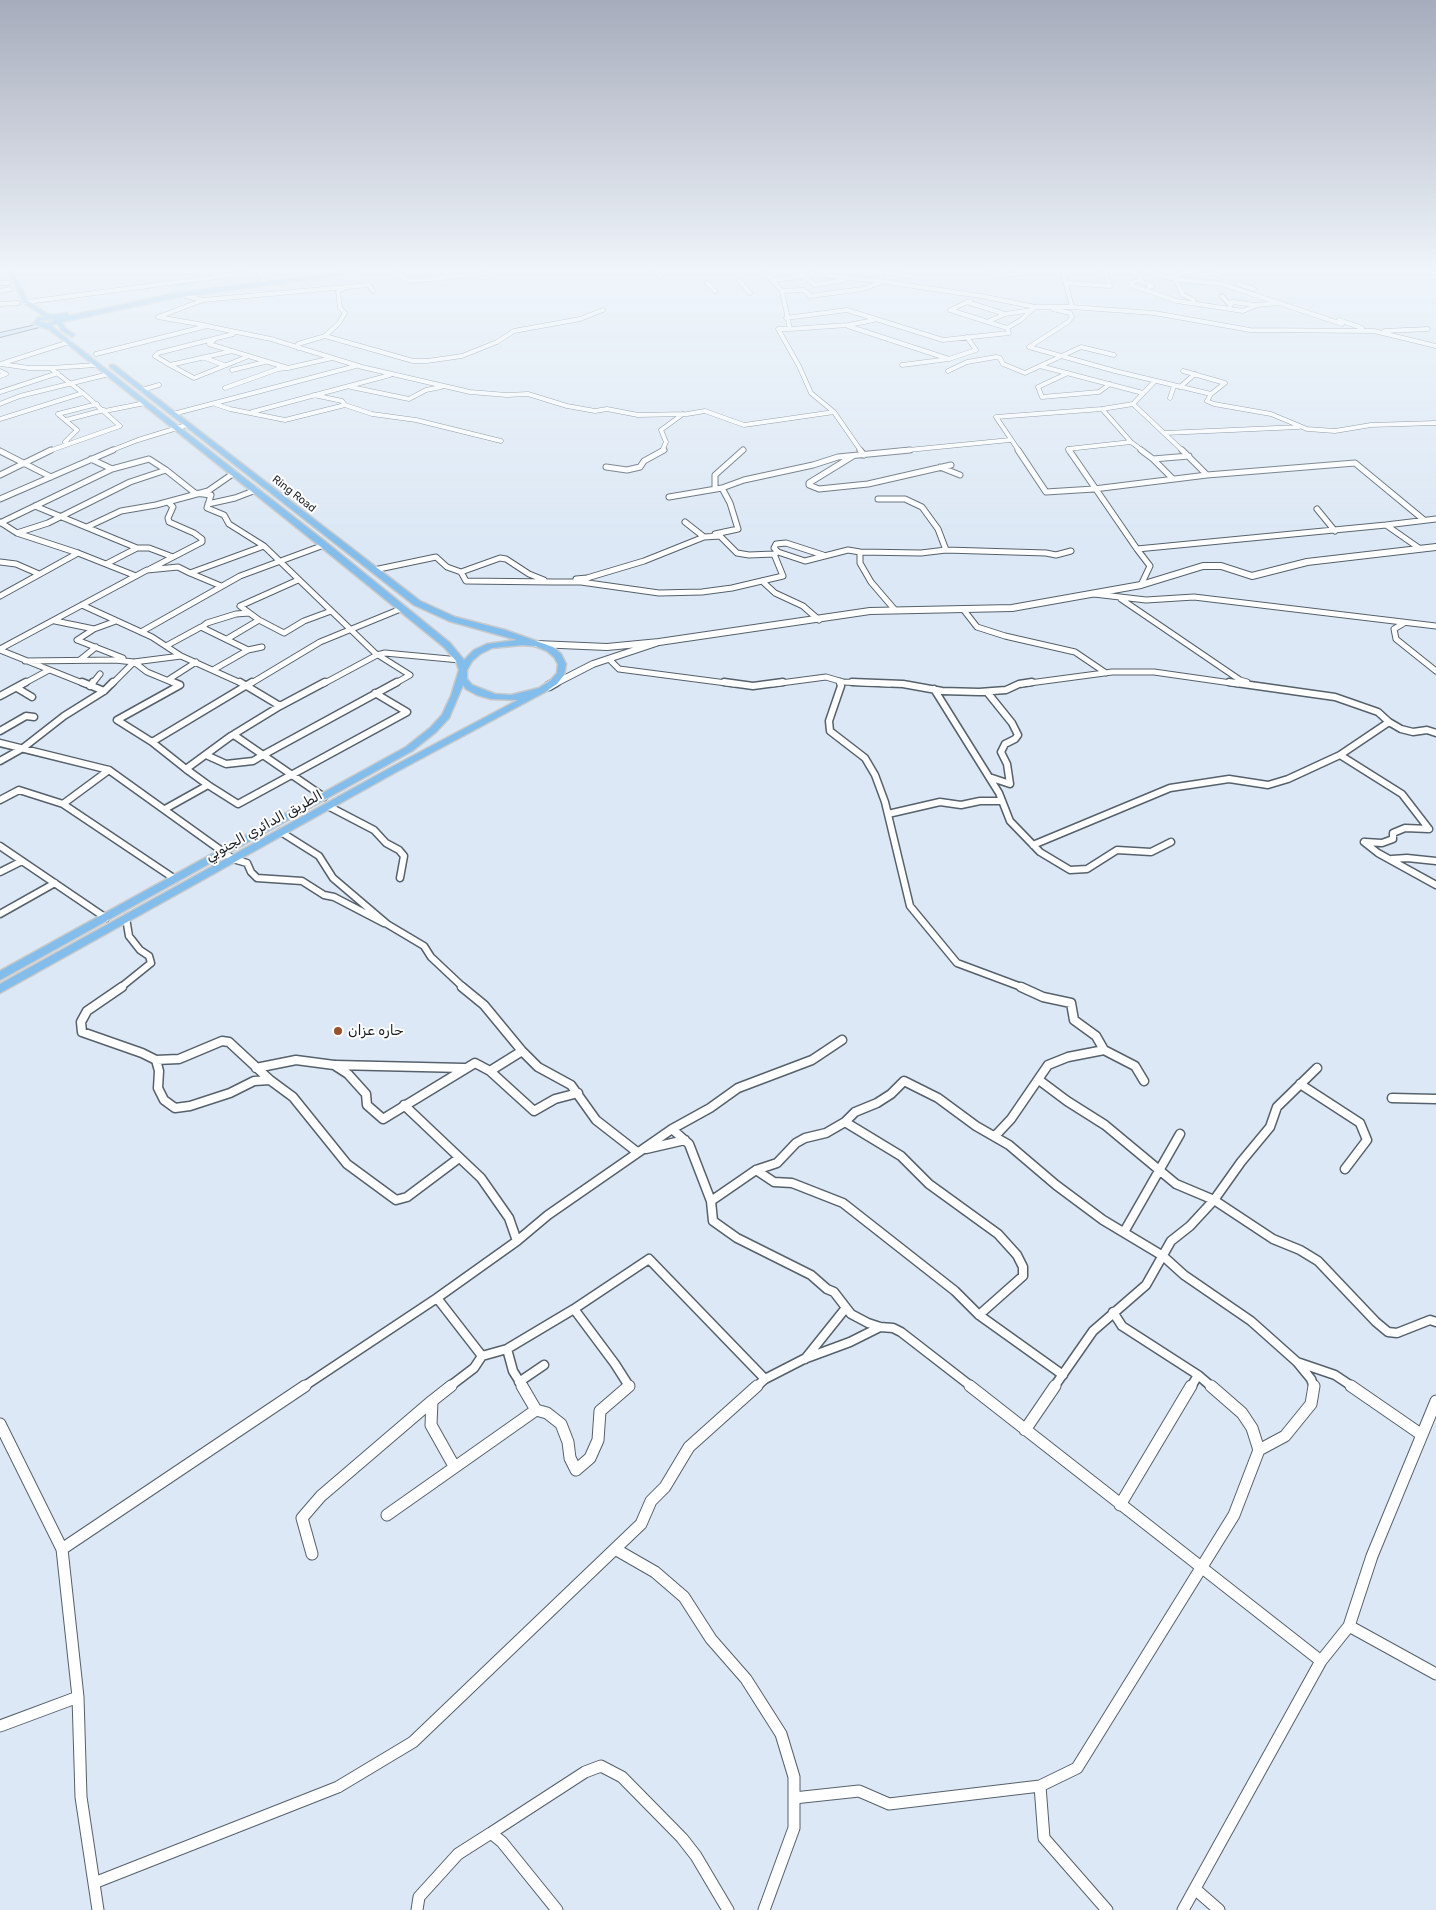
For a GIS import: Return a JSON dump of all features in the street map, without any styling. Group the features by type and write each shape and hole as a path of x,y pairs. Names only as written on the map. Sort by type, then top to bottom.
{"main road":[{"name":"Ring Road","path":"94,362 324,544 447,645 461,665 463,679 469,687 487,695 511,698 542,690 554,682 561,673 562,664 558,656 550,649 435,612 417,602 107,362"},
{"path":"133,393 143,390"},
{"path":"461,665 477,652 490,646 522,642 537,644"},
{"name":"الطريق الدائري الجنوبي","path":"0,989 281,832 408,749 433,730 446,716 455,696 461,665"},
{"name":"الطريق الدائري الجنوبي","path":"0,976 225,852 542,690"}],"street":[{"path":"165,362 194,378 232,362"},
{"path":"170,365 181,362"},
{"path":"219,362 224,365"},
{"path":"232,370 262,362"},
{"path":"270,362 288,368"},
{"path":"225,388 278,369 314,362"},
{"path":"345,362 470,392 507,395 528,394 567,406 595,411 607,409 638,415 683,414 705,411 744,425 834,412"},
{"path":"797,362 810,393 834,412 864,455"},
{"path":"902,365 924,362"},
{"path":"948,371 967,362"},
{"path":"1002,362 1025,373 1048,362"},
{"path":"1083,362 1210,394"},
{"path":"0,364 29,368 97,365"},
{"path":"172,414 358,366"},
{"path":"1040,366 1143,393"},
{"path":"0,475 61,446 120,426 97,404 50,368"},
{"path":"1183,370 1225,382 1210,394 1207,401 1214,404 1271,414 1299,427"},
{"path":"0,371 6,374 0,376"},
{"path":"0,392 58,373"},
{"path":"1068,373 1038,387 1042,397 1099,392 1110,384"},
{"path":"0,404 109,374"},
{"path":"252,412 393,374"},
{"path":"1180,387 1195,374"},
{"path":"247,380 252,382"},
{"path":"1155,381 1133,404 1102,409 996,417 1046,492 1094,489 1207,474 1355,463 1424,520"},
{"path":"143,390 159,385"},
{"path":"348,386 409,399 432,388 452,387"},
{"path":"1170,398 1174,386"},
{"path":"0,419 83,393"},
{"path":"314,395 342,401 345,405 372,414 416,420 500,441"},
{"path":"0,398 7,401"},
{"path":"66,420 145,403"},
{"path":"212,403 221,404 230,409 291,419 345,405"},
{"path":"61,446 77,430 58,414 97,404"},
{"path":"1133,404 1207,474"},
{"path":"1102,409 1131,442 1154,459 1172,478"},
{"path":"606,467 627,470 640,467 644,461 664,450 666,442 661,430 683,414"},
{"path":"1165,433 1299,427 1335,431 1371,424 1416,425 1436,423"},
{"path":"0,499 138,440 187,425"},
{"path":"669,497 715,490 774,472 813,465 838,457 1010,440"},
{"path":"1131,442 1068,449 1094,489 1150,566 1141,585"},
{"path":"715,490 715,475 743,450"},
{"path":"0,451 50,476"},
{"path":"0,456 6,454"},
{"path":"853,456 809,482 809,485 819,489 868,484 951,465"},
{"path":"1154,459 1189,456"},
{"path":"91,459 112,469"},
{"path":"0,522 112,469 149,459 195,493 211,494 207,508 224,515 229,524 264,546 377,655 410,675 253,761 226,764 206,755"},
{"path":"939,467 960,475"},
{"path":"17,533 30,530 130,482 166,470"},
{"path":"87,527 121,511 168,502 195,493 208,491 234,473"},
{"path":"374,570 436,557 447,567 461,572 500,558 511,561 529,574 549,582 587,578 635,564 676,548 690,540 738,529 730,503 722,488"},
{"path":"208,504 235,498 256,490"},
{"path":"878,499 904,499 922,507 938,529 946,550"},
{"path":"0,650 202,542 202,539 194,533 169,522 168,518 173,507 168,502"},
{"path":"35,506 138,548 149,548 173,557"},
{"path":"1317,509 1335,531"},
{"path":"1137,549 1335,531 1436,519"},
{"path":"0,522 17,533 78,553 136,576"},
{"path":"685,522 707,537 720,536 737,553 749,555 776,553 805,561 822,555 848,550 860,552 921,553 946,550 1046,552 1056,555 1071,551"},
{"path":"1386,525 1419,548"},
{"path":"461,572 466,581 581,582 659,593 702,592 783,576 774,548 776,544 786,542 822,555"},
{"path":"140,632 240,576 324,544"},
{"path":"190,573 264,546"},
{"path":"537,644 607,647 659,642 870,611 1012,608 1141,585 1203,566 1221,566 1252,576 1307,562 1436,547"},
{"path":"106,564 138,548"},
{"path":"860,552 860,563 871,582 895,610"},
{"path":"0,596 78,553"},
{"path":"166,561 221,586"},
{"path":"0,562 16,564 39,574"},
{"path":"147,570 178,568"},
{"path":"298,580 240,606 259,620 284,633 304,620 332,611"},
{"path":"762,581 775,593 803,606 819,620"},
{"path":"0,589 7,592"},
{"path":"1089,594 1146,600 1194,597 1436,626"},
{"path":"1118,597 1240,680 1277,690"},
{"path":"82,605 140,632 181,656 246,685 280,706"},
{"path":"152,742 320,642 350,628 403,608"},
{"path":"964,609 977,627 1005,636 1075,652 1106,673"},
{"path":"166,646 207,623 246,611"},
{"path":"227,639 259,620"},
{"path":"55,621 94,629"},
{"path":"116,621 94,629 77,640 131,661 146,672 180,685 117,720 152,742 208,785 238,804 407,712 375,693"},
{"path":"1404,623 1394,629 1396,639 1436,671"},
{"path":"202,627 248,650"},
{"path":"542,690 593,664 659,642"},
{"path":"79,660 96,647"},
{"path":"213,670 248,650 262,647"},
{"path":"0,650 104,692"},
{"path":"186,769 234,735 280,706 377,655 385,653 461,665"},
{"path":"25,661 131,661 181,656"},
{"path":"609,659 619,669 754,686 826,677 839,681 903,684 934,689 986,692 1006,690 1019,684 1106,673 1154,672 1179,674 1277,690 1335,697 1378,712 1389,722 1401,729 1413,732 1428,730 1436,733"},
{"path":"0,761 23,748 64,716 104,692 131,661"},
{"path":"168,680 196,662"},
{"path":"0,696 49,670"},
{"path":"90,686 100,674"},
{"path":"839,681 841,686 829,721 830,731 865,758 875,775 888,814 910,906 957,963 1018,985 1043,997 1071,1003 1074,1020 1096,1036 1104,1050 1135,1066 1144,1081"},
{"path":"16,688 28,693 32,697"},
{"path":"934,689 1002,800 1010,821 1040,852 1070,870 1087,869 1117,850 1151,852 1171,842"},
{"path":"986,692 1012,723 1018,735 1004,744 1002,752 1010,784 989,778"},
{"path":"0,731 26,716 34,717"},
{"path":"1032,845 1170,788 1229,779 1268,785 1288,779 1340,755 1389,722"},
{"path":"234,735 358,824 374,830 386,843 400,850 404,856 400,878"},
{"path":"0,742 109,770 233,859 247,863 251,872 258,878 302,881 324,895 334,897 377,922 387,924"},
{"path":"1340,755 1402,794 1428,830 1405,828 1393,833 1393,839 1388,841 1364,842 1378,853 1436,884"},
{"path":"63,804 109,770"},
{"path":"165,809 208,785"},
{"path":"0,800 19,790 63,804 176,879"},
{"path":"888,814 940,802 961,805 980,801 1002,800"},
{"path":"281,832 319,856 333,878 387,924 424,946 431,957 484,1005 522,1051 538,1067 571,1085 596,1120 638,1152"},
{"path":"0,846 106,918"},
{"path":"1391,859 1407,858 1436,861"},
{"path":"0,872 22,861"},
{"path":"0,914 55,884"},
{"path":"126,918 129,936 140,950 149,956 151,962 135,978 87,1011 81,1022 82,1032 142,1053 156,1060 179,1058 222,1041 229,1042 256,1068 293,1097 347,1164 396,1200 407,1197 459,1158"},
{"path":"62,1549 437,1298 517,1241 548,1215 672,1129 710,1108 738,1088 812,1060 842,1040"},
{"path":"995,1136 1011,1119 1016,1109 1040,1080 1048,1065 1078,1054 1104,1050"},
{"path":"490,1071 522,1051"},
{"path":"156,1060 159,1071 158,1088 164,1100 175,1108 209,1100 254,1081 270,1080"},
{"path":"256,1068 296,1060 334,1065 464,1068"},
{"path":"334,1065 348,1074 366,1094 367,1105 383,1119 475,1063 490,1071 534,1111 555,1099 578,1093"},
{"path":"1025,1430 1093,1330 1146,1285 1171,1241 1214,1200 1270,1128 1277,1107 1317,1068"},
{"path":"1040,1080 1067,1101 1105,1125 1158,1171 1176,1184 1214,1200 1273,1239 1300,1250 1318,1261 1376,1322 1388,1332 1397,1333 1430,1320 1436,1322"},
{"path":"710,1201 756,1170 777,1163 796,1143 805,1138 826,1132 845,1122 855,1112 877,1104 904,1081 938,1098 976,1126 995,1136 1103,1220 1163,1256 1184,1274 1251,1321 1297,1362 1311,1379 1314,1387 1311,1404 1285,1436 1259,1450"},
{"path":"1300,1084 1360,1123 1367,1140 1345,1169"},
{"path":"1392,1098 1436,1099"},
{"path":"404,1105 481,1178 509,1218 517,1241"},
{"path":"845,1122 870,1139 888,1146 901,1156 929,1184 958,1202 998,1234 1017,1255 1023,1267 1023,1276 979,1314"},
{"path":"672,1129 689,1144 710,1201 712,1217 718,1226 737,1238 811,1275 827,1289 834,1292 845,1309 860,1318 880,1327 893,1328 901,1332 1321,1661"},
{"path":"1124,1232 1180,1134"},
{"path":"638,1152 685,1140"},
{"path":"756,1170 774,1182 792,1183 843,1203 955,1291 979,1314 1063,1375"},
{"path":"312,1554 302,1518 321,1496 432,1401 474,1368 482,1356 507,1349 574,1310 649,1259 765,1378"},
{"path":"437,1298 482,1356"},
{"path":"804,1359 845,1309"},
{"path":"507,1349 513,1371 536,1410 547,1413 561,1424 568,1442 570,1458 576,1470 590,1458 598,1440 600,1411 629,1386 615,1364 574,1310"},
{"path":"794,1798 859,1791 889,1804 1040,1786 1077,1768 1234,1515 1259,1450 1252,1428 1242,1413 1198,1375 1122,1326 1113,1312"},
{"path":"94,1883 338,1787 413,1742 641,1524 651,1501 665,1488 689,1447 765,1378 804,1359 850,1342 880,1327"},
{"path":"1297,1362 1335,1375 1422,1435"},
{"path":"520,1382 544,1365"},
{"path":"1120,1504 1198,1375"},
{"path":"432,1401 431,1425 454,1466"},
{"path":"1183,1910 1321,1661 1349,1626 1372,1556 1422,1435 1434,1416 1436,1401"},
{"path":"387,1515 536,1410"},
{"path":"0,1424 62,1549 78,1697 80,1797 98,1910"},
{"path":"615,1549 655,1572 684,1597 711,1639 746,1679 781,1734 794,1777 794,1828 764,1910"},
{"path":"1349,1626 1436,1674"},
{"path":"0,1726 78,1697"},
{"path":"417,1910 419,1897 458,1854 585,1772 601,1766 622,1778 682,1838 696,1856 728,1910"},
{"path":"1040,1786 1044,1838 1107,1910"},
{"path":"491,1833 502,1842 557,1910"},
{"path":"1195,1889 1219,1910"}],"place":[{"name":"حاره عزان","path":"338,1031"}]}
